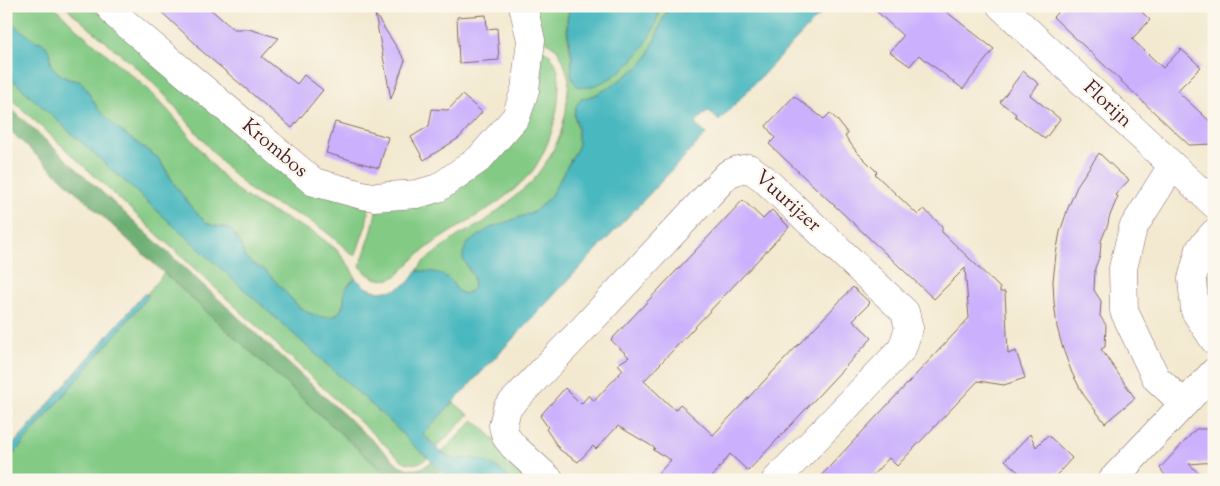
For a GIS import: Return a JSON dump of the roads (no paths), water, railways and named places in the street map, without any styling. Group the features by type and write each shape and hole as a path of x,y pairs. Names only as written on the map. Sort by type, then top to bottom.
{"street":[{"name":"Krombos","path":"109,6 117,16 314,182 362,195 374,196 417,194 438,188 480,159 516,117 525,90 531,40 523,6"},
{"name":"Florijn","path":"1001,6 1214,204"},
{"path":"1172,166 1133,228 1123,268 1124,311 1156,378 1184,404"},
{"name":"Vuurijzer","path":"550,480 506,437 503,426 507,408 728,174 749,168 763,178 905,312 909,328 902,349 776,480"},
{"path":"1214,234 1200,249 1192,279 1195,311 1214,340"},
{"path":"1112,480 1214,372"}],"water":[{"path":"572,6 660,6 653,30 640,52 632,61 612,77 585,88 576,85 571,74 572,59 567,25 569,11"},
{"path":"670,6 828,6 719,121 709,111 696,122 696,125 706,134 423,434 436,448 448,457 454,460 471,458 482,460 512,480 453,480 6,74 6,19 46,46 50,53 51,65 58,73 68,79 79,81 84,85 98,109 118,129 158,158 191,207 207,223 225,227 232,231 249,261 265,270 299,307 311,314 331,317 341,310 345,290 355,278 365,287 379,292 395,290 408,283 417,271 427,271 445,276 464,294 474,288 473,276 463,259 463,253 468,243 490,228 534,212 550,197 578,147 578,129 574,114 576,106 581,99 595,95 610,87 640,66 647,58 663,18"},
{"path":"144,294 148,294 147,298 6,463 6,453"}]}
